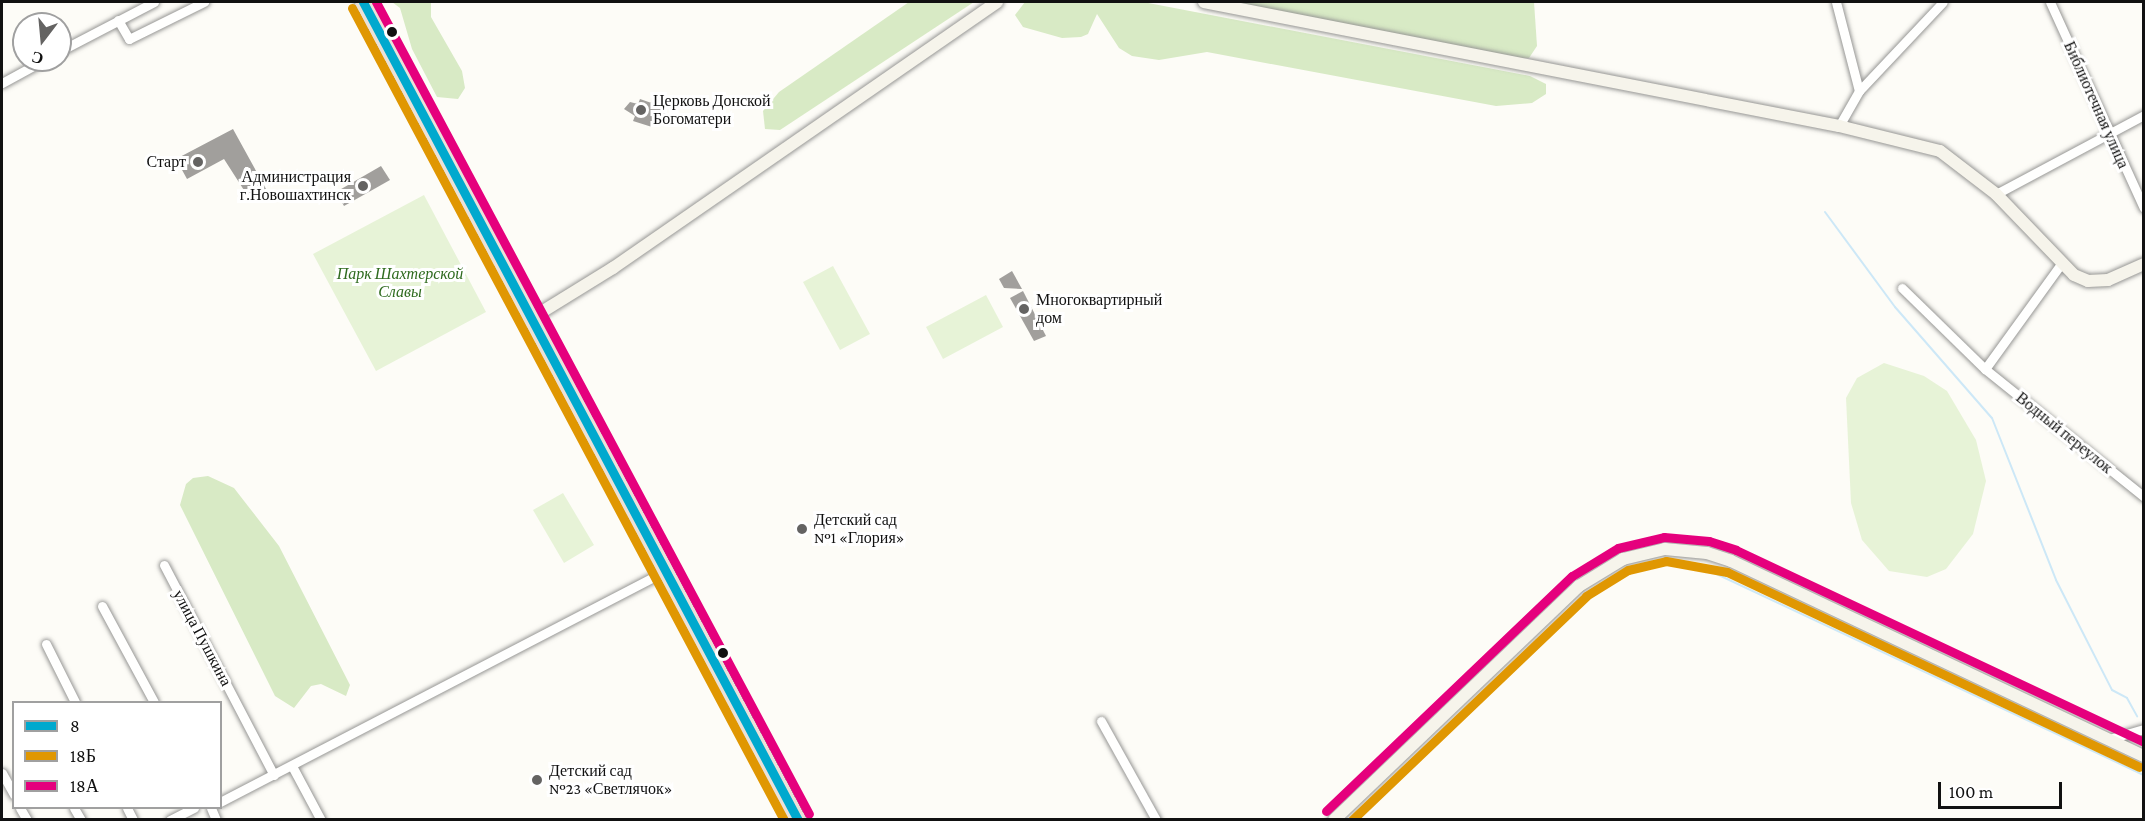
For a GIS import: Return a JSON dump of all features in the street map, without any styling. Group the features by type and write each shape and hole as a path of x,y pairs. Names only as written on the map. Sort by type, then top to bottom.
{"highway":[{"path":"363,2 798,819"}],"street":[{"path":"72,45 154,2"},
{"path":"118,20 129,39 204,2"},
{"path":"532,318 613,268 997,2"},
{"path":"1204,2 1839,126 1940,151 1996,194 2061,264 2088,281 2108,280 2144,264"},
{"path":"1836,2 1859,91"},
{"path":"1839,126 1859,91 1942,2"},
{"name":"Библиотечная улица","path":"2050,2 2144,208"},
{"path":"2,83 22,72"},
{"path":"1996,194 2108,132 2144,115"},
{"path":"1985,369 2061,264"},
{"name":"Водный переулок","path":"1902,288 1985,369 2144,497"},
{"path":"1334,819 1579,586 1623,559 1665,549 1707,552 1731,561 2144,756"},
{"name":"улица Пушкина","path":"164,565 274,775"},
{"path":"222,801 665,571"},
{"path":"102,606 153,701"},
{"path":"46,644 74,701"},
{"path":"1101,720 1156,819"},
{"path":"2109,740 2144,729"},
{"path":"292,766 321,819"},
{"path":"2,773 12,791"},
{"path":"170,819 190,809"}],"green space":[{"path":"392,2 431,2 431,17 462,71 465,88 458,99 437,97 412,49 400,8"},
{"path":"909,2 974,2 780,130 765,129 763,111 779,92"},
{"path":"1025,2 1143,2 1530,76 1546,84 1546,94 1532,103 1496,106 1207,52 1159,60 1132,56 1119,48 1097,14 1088,34 1081,37 1062,38 1023,27 1015,15"},
{"path":"1227,2 1534,2 1537,46 1529,58 1521,58"},
{"name":"Парк Шахтерской Славы","path":"424,195 486,312 376,371 313,254"},
{"path":"833,266 870,334 840,350 803,282"},
{"path":"986,295 1003,327 943,359 926,327"},
{"path":"1884,363 1924,376 1947,391 1976,440 1986,481 1973,534 1946,569 1927,577 1889,571 1862,540 1851,503 1846,398 1857,378"},
{"path":"208,476 234,488 279,546 350,685 346,696 321,684 311,686 294,708 275,696 180,505 186,484 193,478"},
{"path":"563,493 594,545 564,563 533,510"}],"building":[{"name":"Церковь Донской Богоматери","path":"640,99 663,107 662,113 671,115 669,123 659,121 652,127 633,121 635,116 624,109 630,102 638,104"},
{"name":"Старт","path":"233,129 266,189 249,198 224,159 187,179 176,159"},
{"name":"Администрация г.Новошахтинск","path":"381,166 390,180 344,206 336,192"},
{"path":"1012,271 1022,289 1004,288 999,279"},
{"name":"Многоквартирный дом","path":"1023,291 1046,336 1034,341 1010,298"}],"waterway":[{"path":"1825,212 1895,307 1992,418 2056,580 2112,690 2127,698 2137,716"},
{"path":"1708,570 2144,775"}],"transit line":[{"name":"8","path":"363,2 798,820"},
{"name":"18А","path":"376,2 809,814"},
{"name":"18Б","path":"352,8 784,820"},
{"name":"18А","path":"1326,811 1572,576 1618,548 1664,537 1709,541 1736,550 2144,742"},
{"name":"18Б","path":"1352,820 1586,596 1628,570 1666,561 1727,572 2139,767"}],"place":[{"name":"Церковь Донской Богоматери","path":"641,110"},
{"name":"Старт","path":"198,162"},
{"name":"Администрация г.Новошахтинск","path":"363,186"},
{"name":"Многоквартирный дом","path":"1024,309"},
{"name":"Детский сад №1 «Глория»","path":"802,529"},
{"name":"Детский сад №23 «Светлячок»","path":"537,780"}]}
